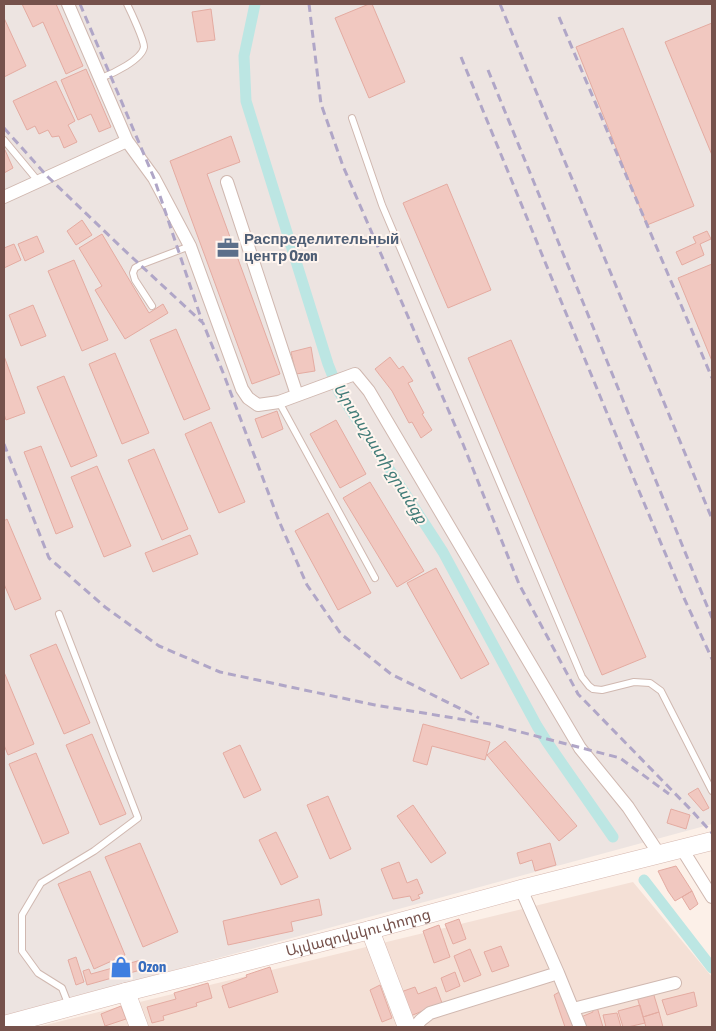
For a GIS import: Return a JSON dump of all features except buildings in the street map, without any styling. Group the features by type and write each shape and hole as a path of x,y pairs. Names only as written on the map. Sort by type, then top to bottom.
{"main road":[{"name":"Այվազովսկու փողոց","path":"4,1025 521,889 712,841"},
{"path":"370,930 407,1027"},
{"path":"126,992 139,1027"}],"street":[{"path":"68,4 127,141 154,178 190,246 242,389 248,398 258,405 279,402 355,374 369,391 580,748 628,807 659,854"},
{"path":"4,197 127,141"},
{"path":"228,182 297,395"},
{"path":"682,849 712,897"},
{"path":"521,889 580,1027"},
{"path":"415,1027 430,1013 558,973"},
{"path":"573,1009 675,982"}],"lane":[{"path":"101,78 134,61 142,52 143,43 127,4"},
{"path":"352,118 382,205 582,677 593,689 602,690 634,682 650,683 662,691 712,791"},
{"path":"4,140 38,181"},
{"path":"152,306 135,280 133,273 135,268 140,264 190,246"},
{"path":"279,402 375,578"},
{"path":"59,614 138,818 94,851 41,883 22,916 22,951 38,973 62,988 70,1008"}],"shaded area":[{"path":"4,4 712,4 712,824 4,1016"},
{"path":"633,882 712,977 712,1027 37,1027"}],"waterway":[{"name":"Արտաշատի ջրանցք","path":"255,4 244,56 246,101 328,364 339,392 443,552 537,726 613,837"},
{"name":"Արտաշատի ջրանցք","path":"644,880 712,968"}],"railway":[{"path":"80,4 154,178 202,321"},
{"path":"309,4 321,104 343,166 463,444 519,584 578,694 712,833"},
{"path":"500,4 712,519"},
{"path":"559,17 712,378"},
{"path":"461,57 634,479 712,659"},
{"path":"488,70 712,618"},
{"path":"4,128 48,177 203,323 279,521 307,585 341,634 391,674 479,718"},
{"path":"4,444 49,558 105,607 159,646 220,672 375,705 490,724 620,758 669,794"}],"place":[{"name":"Распределительный центр Ozon","path":"228,248"},
{"name":"Ozon","path":"121,967"}]}
